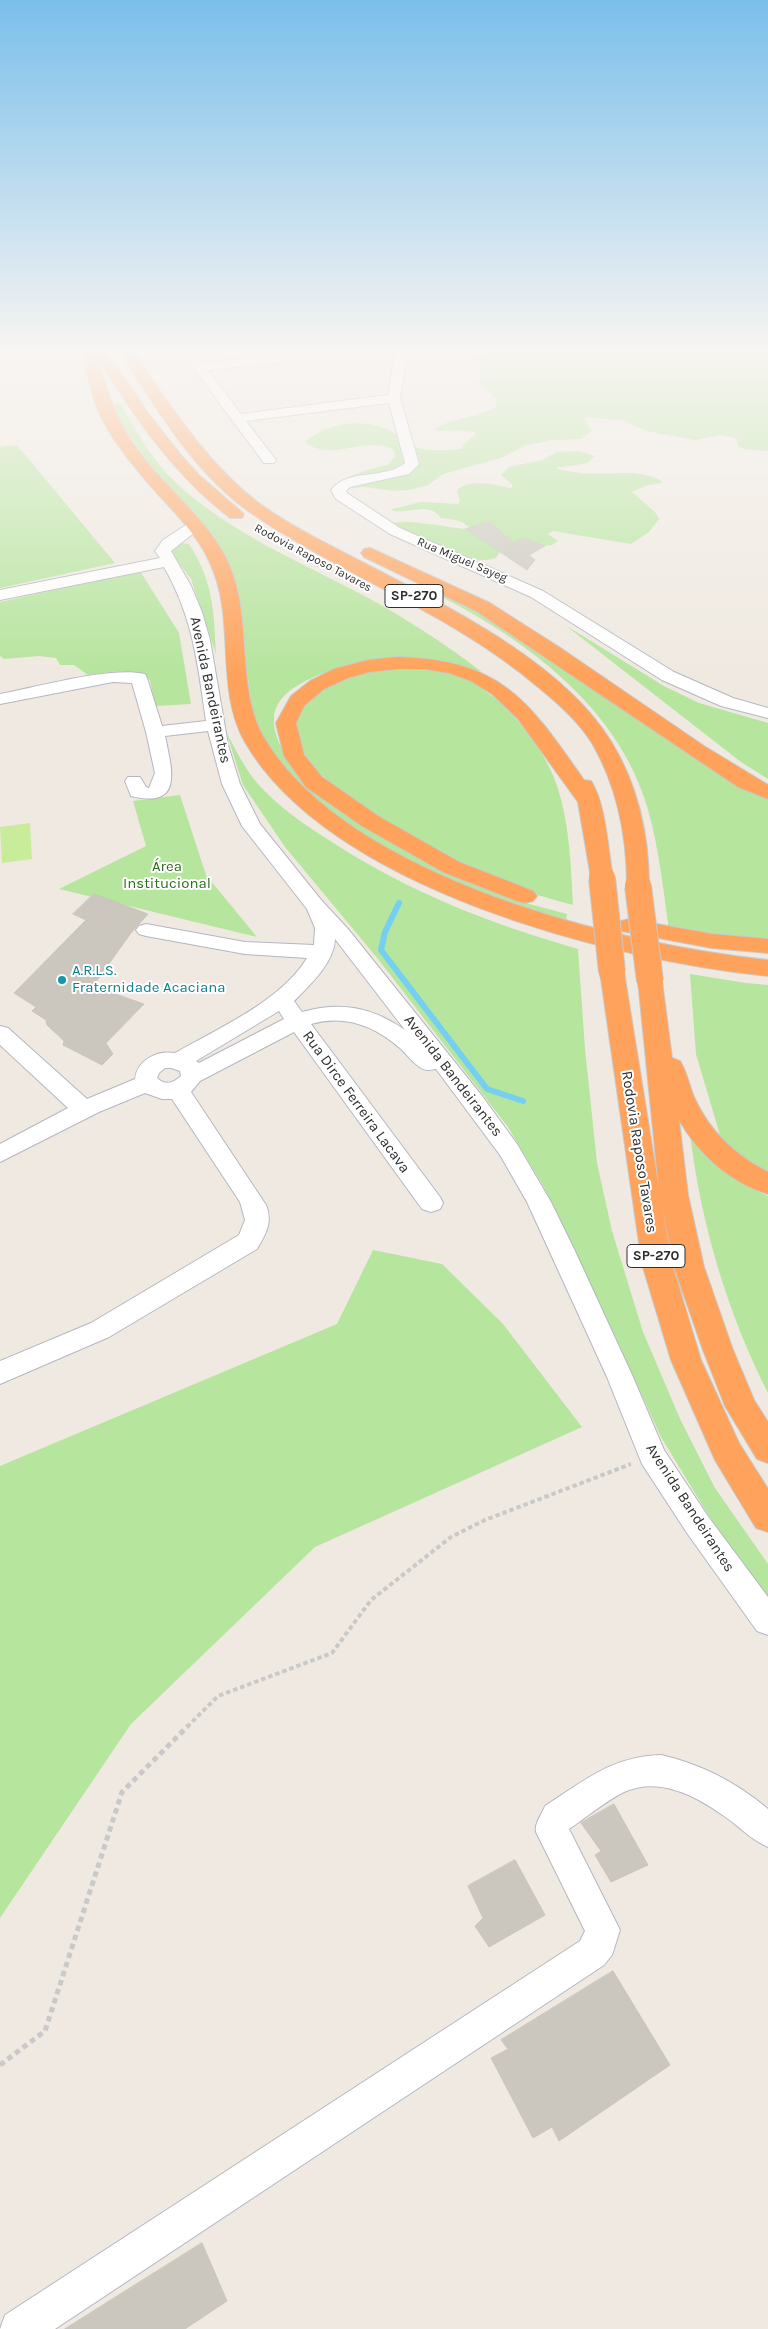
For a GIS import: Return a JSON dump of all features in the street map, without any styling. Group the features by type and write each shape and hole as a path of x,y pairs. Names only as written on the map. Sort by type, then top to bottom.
{"highway":[{"path":"135,456 186,533 209,544 218,559 230,589 243,710 255,741 275,771 311,807 372,848 469,896 536,920 628,944 712,962 768,968"},
{"name":"Rodovia Raposo Tavares","path":"172,456 195,482 224,506 259,529 422,617 484,658"},
{"name":"Rodovia Raposo Tavares","path":"201,456 230,489 280,523 324,549 469,626 492,641 540,676 570,705 601,743 621,784 636,839 638,886 674,1195 689,1267 718,1350 741,1406 768,1449"},
{"path":"214,472 268,508 483,607 552,651 746,782 768,793"},
{"path":"589,802 545,739 523,713 498,689 475,675 455,668 438,665 387,663 342,672 322,681 296,701 286,723 294,756 314,782 370,821 451,867 498,887 623,925 712,941 768,946"},
{"name":"SP-270","path":"499,670 522,689 548,718 564,740 575,763 589,802"},
{"name":"Rodovia Raposo Tavares","path":"589,802 602,878 612,972 657,1264 686,1360 726,1450 768,1518"},
{"path":"651,993 677,1090 693,1123 728,1161 768,1184"}],"street":[{"path":"266,456 269,460"},
{"name":"Rua Miguel Sayeg","path":"410,456 412,464 404,471 345,484 338,490 341,496 395,531 537,594 668,676 727,702 768,713"},
{"path":"0,595 169,561 163,551 165,546 186,533 196,540 209,544"},
{"name":"Avenida Bandeirantes","path":"169,561 194,612 202,640 219,745 231,784 250,826 315,905 341,933 474,1102 509,1150 539,1202 620,1377 652,1456 697,1524 768,1621"},
{"path":"0,699 113,677 139,678 156,732 164,773 160,787 154,794 138,792 134,781"},
{"path":"156,732 216,725"},
{"path":"0,1373 100,1330 248,1242 256,1231 259,1215 183,1076 166,1060 153,1065 146,1074 148,1084 164,1091 183,1076 282,1000 306,977 324,947 325,928 315,905"},
{"path":"146,930 245,948 321,952"},
{"path":"349,1014 375,1004 386,990"},
{"name":"Rua Dirce Ferreira Lacava","path":"282,1000 430,1203"},
{"path":"183,1076 296,1021 323,1012 349,1014 371,1020 395,1033 474,1102"},
{"path":"0,1033 84,1110"},
{"path":"0,1154 121,1092 148,1084"},
{"path":"741,1406 768,1440"},
{"path":"19,2329 592,1953 600,1942 603,1930 552,1832 557,1818 621,1777 641,1771 669,1773 697,1781 719,1792 768,1830"}],"path":[{"path":"0,2065 44,2030 122,1792 218,1696 332,1653 371,1600 451,1538 485,1520 652,1456"}],"green space":[{"path":"0,456 26,456 115,563 0,588"},
{"path":"144,456 152,456 163,470 192,497 237,529 393,612 482,672 455,664 408,658 373,661 329,671 309,679 291,690 279,703 274,718 275,732 295,770 522,902 567,914 565,924 455,885 349,827 290,780 256,726 237,593"},
{"path":"395,456 505,456 443,474 428,485 408,490 394,491 364,487 333,490 332,487 351,476 388,465"},
{"path":"550,456 594,456 588,463 556,468 585,473 642,474 662,481 662,483 648,485 632,492 655,512 659,519 649,532 631,544 553,531 548,534 558,541 552,545 501,550 496,558 482,560 454,556 440,551 387,525 414,522 467,529 469,527 463,523 441,518 431,510 393,511 392,509 421,502 458,504 460,502 457,490 469,484 483,483 511,488 513,485 501,475 509,467 542,460"},
{"path":"179,543 189,544 208,584 213,610 216,654 191,579 171,553 171,548"},
{"path":"140,571 179,633 191,704 155,706 150,680 135,673 120,672 88,675 74,665 60,665 56,658 39,656 4,659 0,656 0,602"},
{"path":"440,592 525,640 685,750 768,800 768,941 669,930 658,852 647,806 633,770 614,737 591,707 564,679 534,654 502,632 436,594"},
{"path":"565,625 664,686 699,703 768,723 768,779 741,762"},
{"path":"402,668 431,669 445,672 476,684 508,710 536,744 547,762 555,781 564,812 571,865 573,905 508,885 454,861 420,843 385,823 352,800 324,777 304,754 296,728 301,709 307,699 317,691 345,678 376,671"},
{"path":"226,731 248,771 275,801 314,830 364,862 452,906 513,929 578,949 585,1049 597,1163 612,1231 643,1332 681,1421 715,1488 768,1564 768,1598 712,1521 661,1437 545,1189 508,1127 378,959 285,847 243,785"},
{"name":"Área Institucional","path":"180,795 206,875 257,937 59,889 146,846 133,801"},
{"path":"30,823 32,859 2,863 0,827"},
{"path":"690,974 768,985 768,1174 754,1168 722,1142 696,1054"},
{"path":"690,1134 725,1170 745,1184 768,1196 768,1393 740,1331 718,1267 701,1201"},
{"path":"373,1250 442,1264 503,1324 582,1427 315,1547 131,1724 0,1918 0,1466 337,1324"}],"building":[{"path":"489,522 514,543 522,538 545,546 529,555 535,560 527,570 466,529"},
{"name":"A.R.L.S. Fraternidade Acaciana","path":"94,894 148,914 131,933 93,986 144,1004 106,1043 113,1054 102,1065 63,1045 64,1041 47,1025 46,1020 32,1011 36,1007 14,993 86,920 73,914"},
{"path":"614,1804 648,1865 611,1882 595,1855 601,1851 581,1823"},
{"path":"515,1860 545,1915 489,1947 475,1926 483,1918 468,1886"},
{"path":"613,1971 670,2065 559,2141 552,2127 533,2138 491,2058 508,2049 501,2040"},
{"path":"202,2243 227,2301 185,2329 65,2329"}],"waterway":[{"path":"399,903 385,932 381,950 487,1089 523,1101"}],"place":[{"name":"A.R.L.S. Fraternidade Acaciana","path":"62,980"}]}
